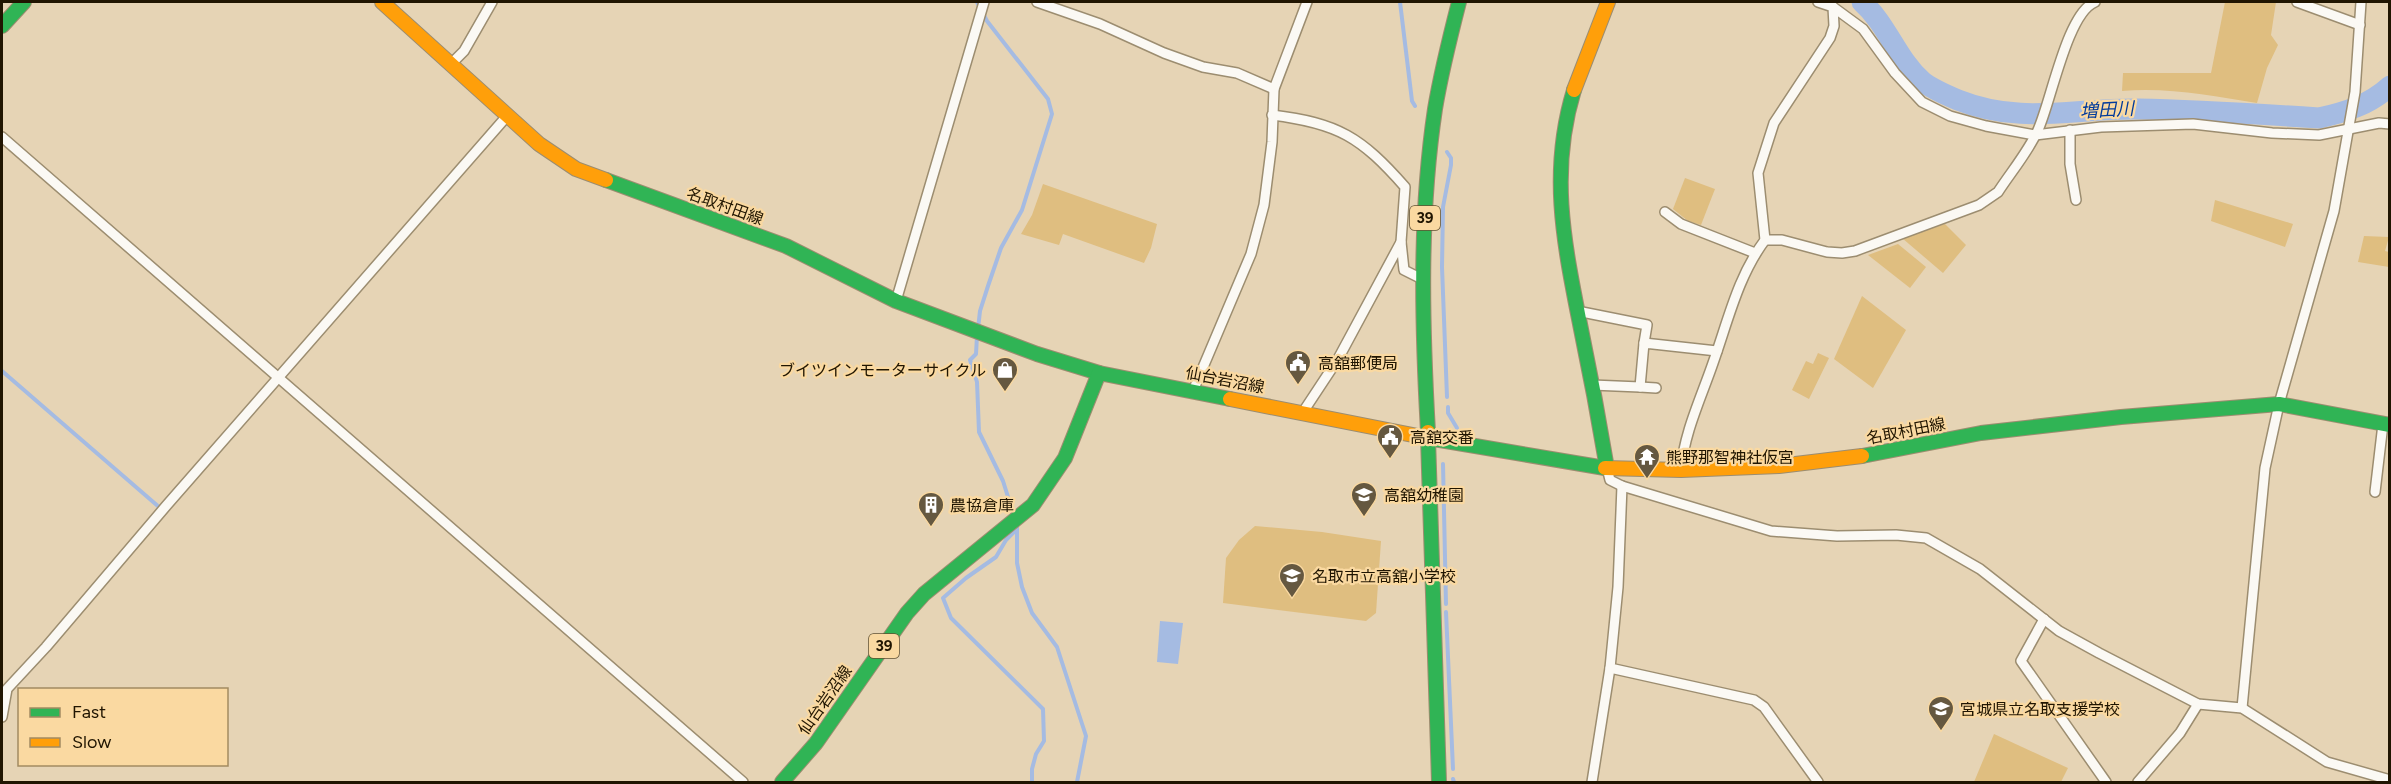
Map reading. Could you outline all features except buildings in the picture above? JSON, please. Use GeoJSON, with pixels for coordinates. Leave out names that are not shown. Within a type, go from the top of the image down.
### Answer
{"type":"FeatureCollection","features":[{"type":"Feature","properties":{"kind":"main road"},"geometry":{"type":"LineString","coordinates":[[2,26],[24,2]]}},
{"type":"Feature","properties":{"kind":"main road","name":"名取村田線"},"geometry":{"type":"LineString","coordinates":[[382,2],[454,61],[507,116],[548,151],[576,169],[786,246],[896,301],[1037,354],[1099,373]]}},
{"type":"Feature","properties":{"kind":"main road","name":"39"},"geometry":{"type":"LineString","coordinates":[[1428,438],[1424,227],[1433,117],[1445,48],[1459,2]]}},
{"type":"Feature","properties":{"kind":"main road"},"geometry":{"type":"LineString","coordinates":[[1607,468],[1563,233],[1559,186],[1563,129],[1580,68],[1608,2]]}},
{"type":"Feature","properties":{"kind":"main road","name":"仙台岩沼線"},"geometry":{"type":"LineString","coordinates":[[782,783],[816,743],[918,600],[947,574],[1022,516],[1052,480],[1065,458],[1099,373],[1428,438]]}},
{"type":"Feature","properties":{"kind":"main road","name":"名取村田線"},"geometry":{"type":"LineString","coordinates":[[1428,438],[1607,468],[1682,470],[1779,466],[1840,460],[1981,433],[2121,417],[2279,404],[2386,425]]}},
{"type":"Feature","properties":{"kind":"main road"},"geometry":{"type":"LineString","coordinates":[[1428,438],[1439,783]]}},
{"type":"Feature","properties":{"kind":"street"},"geometry":{"type":"LineString","coordinates":[[454,61],[464,51],[492,2]]}},
{"type":"Feature","properties":{"kind":"street"},"geometry":{"type":"LineString","coordinates":[[1037,2],[1100,24],[1164,53],[1203,67],[1238,73],[1274,89]]}},
{"type":"Feature","properties":{"kind":"street"},"geometry":{"type":"LineString","coordinates":[[1192,391],[1251,254],[1267,184],[1272,142],[1274,89],[1307,2]]}},
{"type":"Feature","properties":{"kind":"street"},"geometry":{"type":"LineString","coordinates":[[1818,2],[1833,7],[1863,28],[1909,90],[1930,107],[1964,121],[2036,132],[2193,124],[2319,135],[2350,127],[2379,123],[2390,124]]}},
{"type":"Feature","properties":{"kind":"street"},"geometry":{"type":"LineString","coordinates":[[2296,2],[2360,25]]}},
{"type":"Feature","properties":{"kind":"street"},"geometry":{"type":"LineString","coordinates":[[1765,240],[1782,240],[1827,252],[1855,251],[1979,205],[1998,192],[2036,132],[2073,30],[2090,3]]}},
{"type":"Feature","properties":{"kind":"street"},"geometry":{"type":"LineString","coordinates":[[2242,708],[2265,468],[2279,404],[2334,211],[2355,92],[2362,4]]}},
{"type":"Feature","properties":{"kind":"street"},"geometry":{"type":"LineString","coordinates":[[896,301],[984,5]]}},
{"type":"Feature","properties":{"kind":"street"},"geometry":{"type":"LineString","coordinates":[[1682,470],[1686,440],[1733,303],[1755,254],[1765,240],[1758,173],[1774,123],[1830,38],[1834,26],[1833,7]]}},
{"type":"Feature","properties":{"kind":"street"},"geometry":{"type":"LineString","coordinates":[[1272,115],[1309,119],[1350,135],[1382,160],[1406,187],[1401,242],[1404,270],[1424,280]]}},
{"type":"Feature","properties":{"kind":"street"},"geometry":{"type":"LineString","coordinates":[[2,717],[7,688],[46,647],[166,506],[507,116]]}},
{"type":"Feature","properties":{"kind":"street"},"geometry":{"type":"LineString","coordinates":[[2070,130],[2070,164],[2076,200]]}},
{"type":"Feature","properties":{"kind":"street"},"geometry":{"type":"LineString","coordinates":[[2,137],[743,783]]}},
{"type":"Feature","properties":{"kind":"street"},"geometry":{"type":"LineString","coordinates":[[1665,212],[1682,224],[1755,254]]}},
{"type":"Feature","properties":{"kind":"street"},"geometry":{"type":"LineString","coordinates":[[1303,412],[1338,359],[1401,242]]}},
{"type":"Feature","properties":{"kind":"street"},"geometry":{"type":"LineString","coordinates":[[1577,310],[1647,325],[1640,387]]}},
{"type":"Feature","properties":{"kind":"street"},"geometry":{"type":"LineString","coordinates":[[1644,343],[1717,351]]}},
{"type":"Feature","properties":{"kind":"street"},"geometry":{"type":"LineString","coordinates":[[1592,386],[1656,388]]}},
{"type":"Feature","properties":{"kind":"street"},"geometry":{"type":"LineString","coordinates":[[2375,492],[2386,425]]}},
{"type":"Feature","properties":{"kind":"street"},"geometry":{"type":"LineString","coordinates":[[1607,468],[1610,480],[1622,486],[1771,531],[1826,536],[1896,535],[1926,538],[1980,568],[2044,619],[2099,653],[2198,704],[2242,708],[2327,762],[2390,780]]}},
{"type":"Feature","properties":{"kind":"street"},"geometry":{"type":"LineString","coordinates":[[1592,783],[1610,668],[1618,587],[1622,486]]}},
{"type":"Feature","properties":{"kind":"street"},"geometry":{"type":"LineString","coordinates":[[2044,619],[2021,661],[2106,783]]}},
{"type":"Feature","properties":{"kind":"street"},"geometry":{"type":"LineString","coordinates":[[1610,668],[1754,700],[1764,707],[1818,783]]}},
{"type":"Feature","properties":{"kind":"street"},"geometry":{"type":"LineString","coordinates":[[2138,783],[2180,733],[2198,704]]}},
{"type":"Feature","properties":{"kind":"shaded area"},"geometry":{"type":"Polygon","coordinates":[[[2225,2],[2276,2],[2271,35],[2278,45],[2267,68],[2257,103],[2173,91],[2122,91],[2123,73],[2211,73],[2225,2]]]}},
{"type":"Feature","properties":{"kind":"shaded area"},"geometry":{"type":"Polygon","coordinates":[[[1685,178],[1715,189],[1701,225],[1688,221],[1673,209],[1685,178]]]}},
{"type":"Feature","properties":{"kind":"shaded area"},"geometry":{"type":"Polygon","coordinates":[[[1043,184],[1157,224],[1151,248],[1144,263],[1063,234],[1059,245],[1021,234],[1032,215],[1043,184]]]}},
{"type":"Feature","properties":{"kind":"shaded area"},"geometry":{"type":"Polygon","coordinates":[[[2215,200],[2293,224],[2285,247],[2211,221],[2215,200]]]}},
{"type":"Feature","properties":{"kind":"shaded area"},"geometry":{"type":"Polygon","coordinates":[[[1945,224],[1966,245],[1943,273],[1902,238],[1945,224]]]}},
{"type":"Feature","properties":{"kind":"shaded area"},"geometry":{"type":"Polygon","coordinates":[[[2364,236],[2389,237],[2385,251],[2389,252],[2389,267],[2358,262],[2364,236]]]}},
{"type":"Feature","properties":{"kind":"shaded area"},"geometry":{"type":"Polygon","coordinates":[[[1898,244],[1926,267],[1910,288],[1868,255],[1898,244]]]}},
{"type":"Feature","properties":{"kind":"shaded area"},"geometry":{"type":"Polygon","coordinates":[[[1862,296],[1906,330],[1873,388],[1834,359],[1862,296]]]}},
{"type":"Feature","properties":{"kind":"shaded area"},"geometry":{"type":"Polygon","coordinates":[[[1818,353],[1829,358],[1809,399],[1792,390],[1806,361],[1813,364],[1818,353]]]}},
{"type":"Feature","properties":{"kind":"shaded area"},"geometry":{"type":"Polygon","coordinates":[[[1255,526],[1322,532],[1381,541],[1376,613],[1366,621],[1223,603],[1226,558],[1239,540],[1255,526]]]}},
{"type":"Feature","properties":{"kind":"shaded area"},"geometry":{"type":"Polygon","coordinates":[[[1994,734],[2068,768],[2061,782],[1974,782],[1994,734]]]}},
{"type":"Feature","properties":{"kind":"water"},"geometry":{"type":"Polygon","coordinates":[[[1160,621],[1183,623],[1178,664],[1157,662],[1160,621]]]}},
{"type":"Feature","properties":{"kind":"waterway"},"geometry":{"type":"LineString","coordinates":[[977,2],[987,21],[1048,99],[1052,114],[1022,210],[1001,248],[980,311],[978,329]]}},
{"type":"Feature","properties":{"kind":"waterway"},"geometry":{"type":"LineString","coordinates":[[1400,2],[1412,101],[1415,106]]}},
{"type":"Feature","properties":{"kind":"waterway","name":"増田川"},"geometry":{"type":"LineString","coordinates":[[1862,2],[1922,81],[1958,100],[1981,108],[2004,112],[2047,114],[2138,109],[2319,118],[2357,107],[2390,86]]}},
{"type":"Feature","properties":{"kind":"waterway"},"geometry":{"type":"LineString","coordinates":[[1447,152],[1451,158],[1451,165],[1443,207],[1442,267],[1447,397]]}},
{"type":"Feature","properties":{"kind":"waterway"},"geometry":{"type":"LineString","coordinates":[[977,336],[976,354],[970,360],[977,382],[979,432],[1003,481],[1014,516]]}},
{"type":"Feature","properties":{"kind":"waterway"},"geometry":{"type":"LineString","coordinates":[[2,371],[159,507]]}},
{"type":"Feature","properties":{"kind":"waterway"},"geometry":{"type":"LineString","coordinates":[[1448,407],[1448,413],[1457,428]]}},
{"type":"Feature","properties":{"kind":"waterway"},"geometry":{"type":"LineString","coordinates":[[1443,464],[1446,604]]}},
{"type":"Feature","properties":{"kind":"waterway"},"geometry":{"type":"LineString","coordinates":[[1017,526],[1017,563],[1022,587],[1032,613],[1057,647],[1086,736],[1077,782]]}},
{"type":"Feature","properties":{"kind":"waterway"},"geometry":{"type":"LineString","coordinates":[[1017,529],[1006,540],[996,557],[943,598],[951,618],[1043,709],[1044,741],[1036,754],[1032,769],[1032,782]]}},
{"type":"Feature","properties":{"kind":"waterway"},"geometry":{"type":"LineString","coordinates":[[1446,612],[1453,769]]}},
{"type":"Feature","properties":{"kind":"traffic: fast"},"geometry":{"type":"LineString","coordinates":[[2,26],[24,2]]}},
{"type":"Feature","properties":{"kind":"traffic: fast"},"geometry":{"type":"LineString","coordinates":[[1428,432],[1423,311],[1426,189],[1435,109],[1459,2]]}},
{"type":"Feature","properties":{"kind":"traffic: fast"},"geometry":{"type":"LineString","coordinates":[[1574,90],[1566,120],[1562,150],[1564,236],[1607,468]]}},
{"type":"Feature","properties":{"kind":"traffic: fast"},"geometry":{"type":"LineString","coordinates":[[606,180],[786,246],[896,301],[1037,354],[1099,373]]}},
{"type":"Feature","properties":{"kind":"traffic: fast"},"geometry":{"type":"LineString","coordinates":[[782,782],[816,743],[907,613],[924,594],[1033,505],[1065,458],[1099,373],[1230,399]]}},
{"type":"Feature","properties":{"kind":"traffic: fast"},"geometry":{"type":"LineString","coordinates":[[1862,456],[1981,433],[2121,417],[2279,404],[2390,425]]}},
{"type":"Feature","properties":{"kind":"traffic: fast"},"geometry":{"type":"LineString","coordinates":[[1439,782],[1428,438],[1605,468]]}},
{"type":"Feature","properties":{"kind":"traffic: slow"},"geometry":{"type":"LineString","coordinates":[[382,2],[539,144],[576,169],[606,180]]}},
{"type":"Feature","properties":{"kind":"traffic: slow"},"geometry":{"type":"LineString","coordinates":[[1574,90],[1608,2]]}},
{"type":"Feature","properties":{"kind":"traffic: slow"},"geometry":{"type":"LineString","coordinates":[[1230,399],[1428,438],[1428,432]]}},
{"type":"Feature","properties":{"kind":"traffic: slow"},"geometry":{"type":"LineString","coordinates":[[1605,468],[1681,470],[1779,466],[1862,456]]}},
{"type":"Feature","properties":{"kind":"place","name":"高舘郵便局"},"geometry":{"type":"Point","coordinates":[1298,386]}},
{"type":"Feature","properties":{"kind":"place","name":"ブイツインモーターサイクル"},"geometry":{"type":"Point","coordinates":[1005,393]}},
{"type":"Feature","properties":{"kind":"place","name":"高舘交番"},"geometry":{"type":"Point","coordinates":[1390,460]}},
{"type":"Feature","properties":{"kind":"place","name":"熊野那智神社仮宮"},"geometry":{"type":"Point","coordinates":[1647,480]}},
{"type":"Feature","properties":{"kind":"place","name":"高舘幼稚園"},"geometry":{"type":"Point","coordinates":[1364,518]}},
{"type":"Feature","properties":{"kind":"place","name":"農協倉庫"},"geometry":{"type":"Point","coordinates":[931,528]}},
{"type":"Feature","properties":{"kind":"place","name":"名取市立高舘小学校"},"geometry":{"type":"Point","coordinates":[1292,599]}},
{"type":"Feature","properties":{"kind":"place","name":"宮城県立名取支援学校"},"geometry":{"type":"Point","coordinates":[1941,732]}}]}
